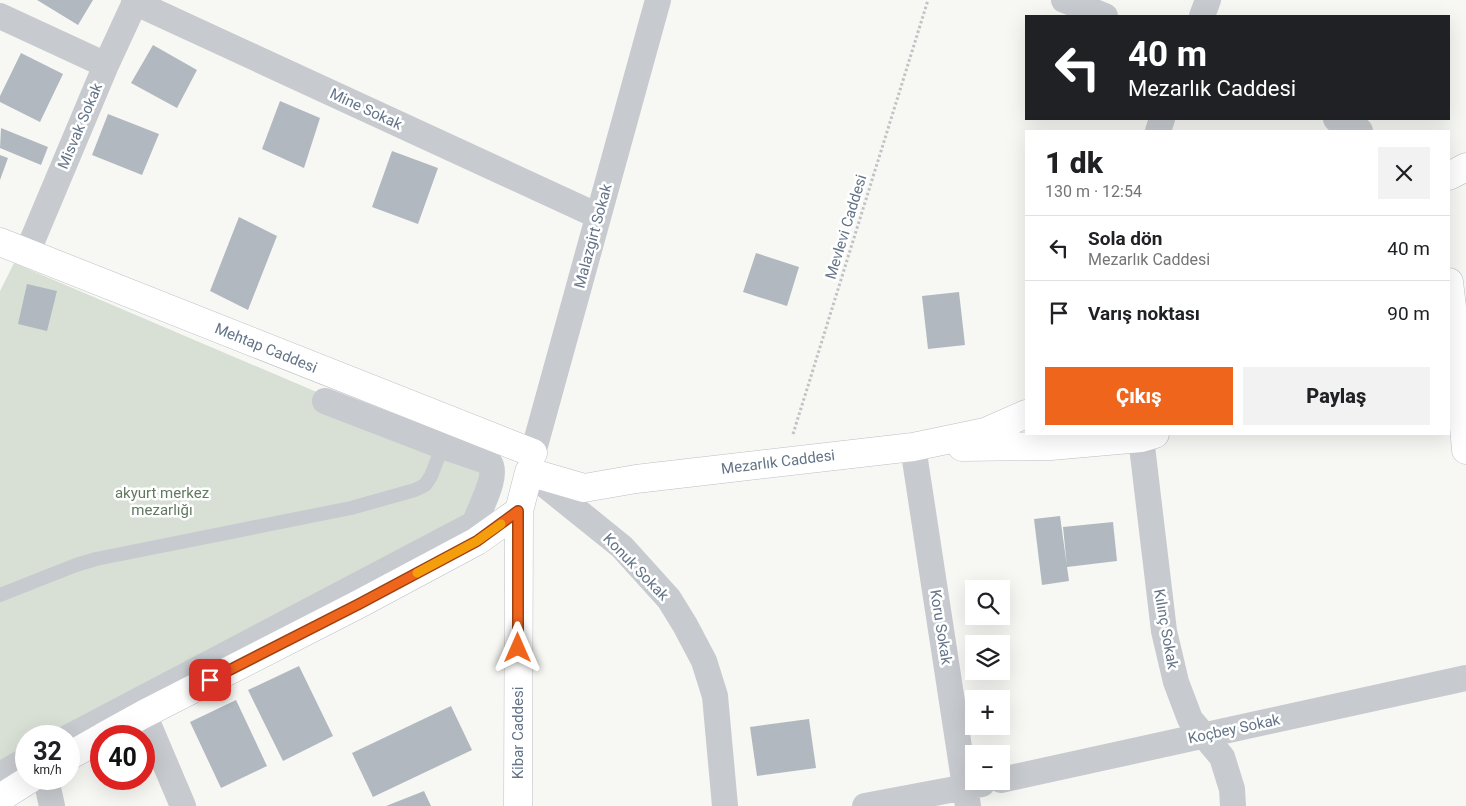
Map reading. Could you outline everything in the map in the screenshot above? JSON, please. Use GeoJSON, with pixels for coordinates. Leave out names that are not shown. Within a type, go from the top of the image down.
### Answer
{"type":"FeatureCollection","features":[{"type":"Feature","properties":{"kind":"street","name":"Malazgirt Sokak"},"geometry":{"type":"LineString","coordinates":[[531,462],[658,0]]}},
{"type":"Feature","properties":{"kind":"street"},"geometry":{"type":"LineString","coordinates":[[1064,0],[1102,15]]}},
{"type":"Feature","properties":{"kind":"street"},"geometry":{"type":"LineString","coordinates":[[1202,15],[1208,0]]}},
{"type":"Feature","properties":{"kind":"street","name":"Mine Sokak"},"geometry":{"type":"LineString","coordinates":[[135,1],[598,216]]}},
{"type":"Feature","properties":{"kind":"street","name":"Misvak Sokak"},"geometry":{"type":"LineString","coordinates":[[27,253],[135,1]]}},
{"type":"Feature","properties":{"kind":"street"},"geometry":{"type":"LineString","coordinates":[[0,16],[106,65]]}},
{"type":"Feature","properties":{"kind":"street"},"geometry":{"type":"LineString","coordinates":[[1338,120],[1358,130]]}},
{"type":"Feature","properties":{"kind":"street"},"geometry":{"type":"LineString","coordinates":[[1450,176],[1466,168]]}},
{"type":"Feature","properties":{"kind":"street","name":"Mehtap Caddesi"},"geometry":{"type":"LineString","coordinates":[[0,242],[454,422],[531,462]]}},
{"type":"Feature","properties":{"kind":"street"},"geometry":{"type":"LineString","coordinates":[[1450,290],[1466,450]]}},
{"type":"Feature","properties":{"kind":"street"},"geometry":{"type":"LineString","coordinates":[[80,731],[472,525],[476,520],[492,478],[492,465],[489,462],[325,401]]}},
{"type":"Feature","properties":{"kind":"street","name":"Mezarlık Caddesi"},"geometry":{"type":"LineString","coordinates":[[531,462],[584,488],[636,479],[913,447],[985,432],[1025,414]]}},
{"type":"Feature","properties":{"kind":"street"},"geometry":{"type":"LineString","coordinates":[[913,447],[1051,446],[1148,436]]}},
{"type":"Feature","properties":{"kind":"street","name":"Kılınç Sokak"},"geometry":{"type":"LineString","coordinates":[[1148,436],[1164,631],[1176,682],[1190,719],[1222,757],[1232,789],[1233,806]]}},
{"type":"Feature","properties":{"kind":"street","name":"Koru Sokak"},"geometry":{"type":"LineString","coordinates":[[913,447],[967,797]]}},
{"type":"Feature","properties":{"kind":"street","name":"Kibar Caddesi"},"geometry":{"type":"LineString","coordinates":[[518,806],[518,511],[531,462]]}},
{"type":"Feature","properties":{"kind":"street","name":"Konuk Sokak"},"geometry":{"type":"LineString","coordinates":[[531,462],[622,547],[669,599],[685,625],[704,661],[716,696],[725,806]]}},
{"type":"Feature","properties":{"kind":"street"},"geometry":{"type":"LineString","coordinates":[[124,725],[477,541],[518,511]]}},
{"type":"Feature","properties":{"kind":"street","name":"Koçbey Sokak"},"geometry":{"type":"LineString","coordinates":[[1010,778],[1466,678]]}},
{"type":"Feature","properties":{"kind":"street"},"geometry":{"type":"LineString","coordinates":[[144,714],[183,806]]}},
{"type":"Feature","properties":{"kind":"street"},"geometry":{"type":"LineString","coordinates":[[0,775],[15,766]]}},
{"type":"Feature","properties":{"kind":"street"},"geometry":{"type":"LineString","coordinates":[[0,798],[15,788]]}},
{"type":"Feature","properties":{"kind":"street"},"geometry":{"type":"LineString","coordinates":[[48,790],[52,806]]}},
{"type":"Feature","properties":{"kind":"street"},"geometry":{"type":"LineString","coordinates":[[865,806],[967,797],[979,790]]}},
{"type":"Feature","properties":{"kind":"lane"},"geometry":{"type":"LineString","coordinates":[[0,595],[96,559],[351,508],[415,490],[425,485],[431,476],[442,446],[454,422]]}},
{"type":"Feature","properties":{"kind":"path","name":"Mevlevi Caddesi"},"geometry":{"type":"LineString","coordinates":[[785,461],[928,0]]}},
{"type":"Feature","properties":{"kind":"green space","name":"akyurt merkez mezarlığı"},"geometry":{"type":"Polygon","coordinates":[[[14,263],[488,465],[469,522],[80,727],[80,725],[15,725],[15,762],[0,771],[0,291],[14,263]]]}},
{"type":"Feature","properties":{"kind":"building"},"geometry":{"type":"Polygon","coordinates":[[[37,0],[93,0],[78,25],[37,0]]]}},
{"type":"Feature","properties":{"kind":"building"},"geometry":{"type":"Polygon","coordinates":[[[153,45],[197,70],[177,108],[131,83],[153,45]]]}},
{"type":"Feature","properties":{"kind":"building"},"geometry":{"type":"Polygon","coordinates":[[[21,53],[63,74],[40,122],[0,102],[0,96],[21,53]]]}},
{"type":"Feature","properties":{"kind":"building"},"geometry":{"type":"Polygon","coordinates":[[[280,101],[320,118],[304,168],[262,149],[280,101]]]}},
{"type":"Feature","properties":{"kind":"building"},"geometry":{"type":"Polygon","coordinates":[[[108,114],[159,134],[142,175],[92,155],[108,114]]]}},
{"type":"Feature","properties":{"kind":"building"},"geometry":{"type":"Polygon","coordinates":[[[1,128],[48,147],[41,165],[0,148],[1,128]]]}},
{"type":"Feature","properties":{"kind":"building"},"geometry":{"type":"Polygon","coordinates":[[[392,151],[438,168],[418,224],[372,207],[392,151]]]}},
{"type":"Feature","properties":{"kind":"building"},"geometry":{"type":"Polygon","coordinates":[[[0,155],[8,158],[0,180],[0,155]]]}},
{"type":"Feature","properties":{"kind":"building"},"geometry":{"type":"Polygon","coordinates":[[[239,217],[277,236],[248,310],[210,291],[239,217]]]}},
{"type":"Feature","properties":{"kind":"building"},"geometry":{"type":"Polygon","coordinates":[[[756,253],[799,267],[787,306],[743,292],[756,253]]]}},
{"type":"Feature","properties":{"kind":"building"},"geometry":{"type":"Polygon","coordinates":[[[27,284],[57,291],[47,331],[18,324],[27,284]]]}},
{"type":"Feature","properties":{"kind":"building"},"geometry":{"type":"Polygon","coordinates":[[[959,292],[965,345],[928,349],[922,296],[959,292]]]}},
{"type":"Feature","properties":{"kind":"building"},"geometry":{"type":"Polygon","coordinates":[[[1060,516],[1069,581],[1042,585],[1034,519],[1060,516]]]}},
{"type":"Feature","properties":{"kind":"building"},"geometry":{"type":"Polygon","coordinates":[[[1113,522],[1117,561],[1067,567],[1063,527],[1113,522]]]}},
{"type":"Feature","properties":{"kind":"building"},"geometry":{"type":"Polygon","coordinates":[[[299,666],[333,736],[283,761],[248,690],[299,666]]]}},
{"type":"Feature","properties":{"kind":"building"},"geometry":{"type":"Polygon","coordinates":[[[236,700],[267,766],[221,788],[190,722],[236,700]]]}},
{"type":"Feature","properties":{"kind":"building"},"geometry":{"type":"Polygon","coordinates":[[[451,706],[472,750],[373,797],[352,753],[451,706]]]}},
{"type":"Feature","properties":{"kind":"building"},"geometry":{"type":"Polygon","coordinates":[[[809,719],[816,768],[757,776],[750,727],[809,719]]]}},
{"type":"Feature","properties":{"kind":"building"},"geometry":{"type":"Polygon","coordinates":[[[424,791],[431,806],[386,806],[424,791]]]}},
{"type":"Feature","properties":{"kind":"slow traffic"},"geometry":{"type":"LineString","coordinates":[[417,573],[477,541],[501,524]]}},
{"type":"Feature","properties":{"kind":"route"},"geometry":{"type":"LineString","coordinates":[[210,680],[477,541],[518,511],[518,648]]}}]}
